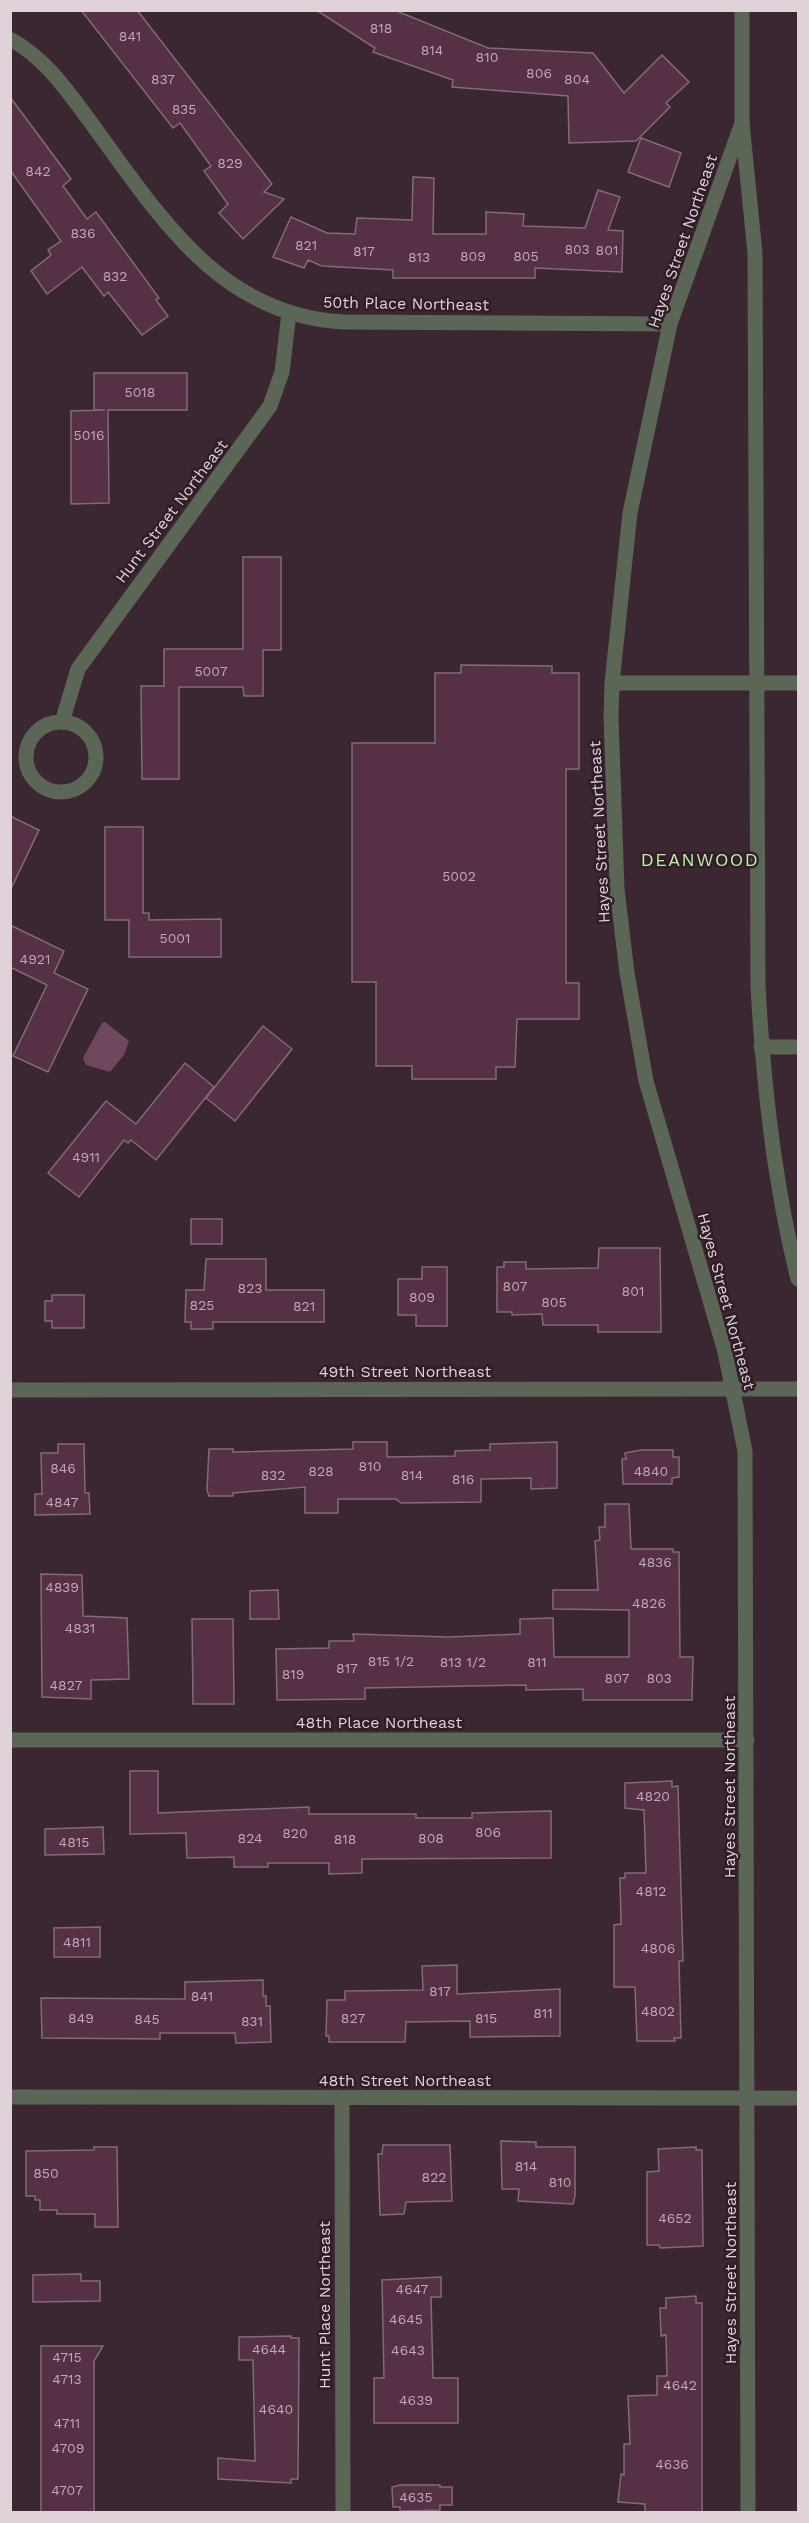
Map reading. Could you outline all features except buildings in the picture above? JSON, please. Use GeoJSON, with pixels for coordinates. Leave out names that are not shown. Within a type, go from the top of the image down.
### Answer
{"type":"FeatureCollection","features":[{"type":"Feature","properties":{"kind":"street","name":"Hayes Street Northeast"},"geometry":{"type":"LineString","coordinates":[[742,10],[742,123],[755,253],[757,904],[761,1047],[774,1155],[798,1279]]}},
{"type":"Feature","properties":{"kind":"street","name":"50th Place Northeast"},"geometry":{"type":"LineString","coordinates":[[10,39],[51,71],[192,252],[231,285],[260,302],[289,313],[343,322],[670,324]]}},
{"type":"Feature","properties":{"kind":"street","name":"Hayes Street Northeast"},"geometry":{"type":"LineString","coordinates":[[742,123],[670,324],[630,513],[612,683],[617,889],[627,973],[646,1081],[734,1390],[746,1472],[748,2512]]}},
{"type":"Feature","properties":{"kind":"street","name":"Hunt Street Northeast"},"geometry":{"type":"LineString","coordinates":[[62,722],[78,669],[270,406],[282,372],[289,313]]}},
{"type":"Feature","properties":{"kind":"street"},"geometry":{"type":"LineString","coordinates":[[612,683],[798,683]]}},
{"type":"Feature","properties":{"kind":"street"},"geometry":{"type":"LineString","coordinates":[[62,722],[83,729],[95,748],[96,760],[87,780],[78,787],[56,792],[36,782],[26,762],[26,750],[37,730],[47,724],[62,722]]}},
{"type":"Feature","properties":{"kind":"street"},"geometry":{"type":"LineString","coordinates":[[761,1047],[798,1047]]}},
{"type":"Feature","properties":{"kind":"street","name":"49th Street Northeast"},"geometry":{"type":"LineString","coordinates":[[10,1390],[798,1389]]}},
{"type":"Feature","properties":{"kind":"street","name":"48th Place Northeast"},"geometry":{"type":"LineString","coordinates":[[10,1740],[747,1740]]}},
{"type":"Feature","properties":{"kind":"street","name":"48th Street Northeast"},"geometry":{"type":"LineString","coordinates":[[10,2097],[798,2098]]}},
{"type":"Feature","properties":{"kind":"street","name":"Hunt Place Northeast"},"geometry":{"type":"LineString","coordinates":[[342,2098],[343,2512]]}},
{"type":"Feature","properties":{"kind":"shaded area"},"geometry":{"type":"Polygon","coordinates":[[[105,1022],[129,1041],[124,1055],[110,1072],[86,1065],[83,1058],[102,1023],[105,1022]]]}},
{"type":"Feature","properties":{"kind":"district","name":"DEANWOOD"},"geometry":{"type":"Point","coordinates":[700,860]}}]}
